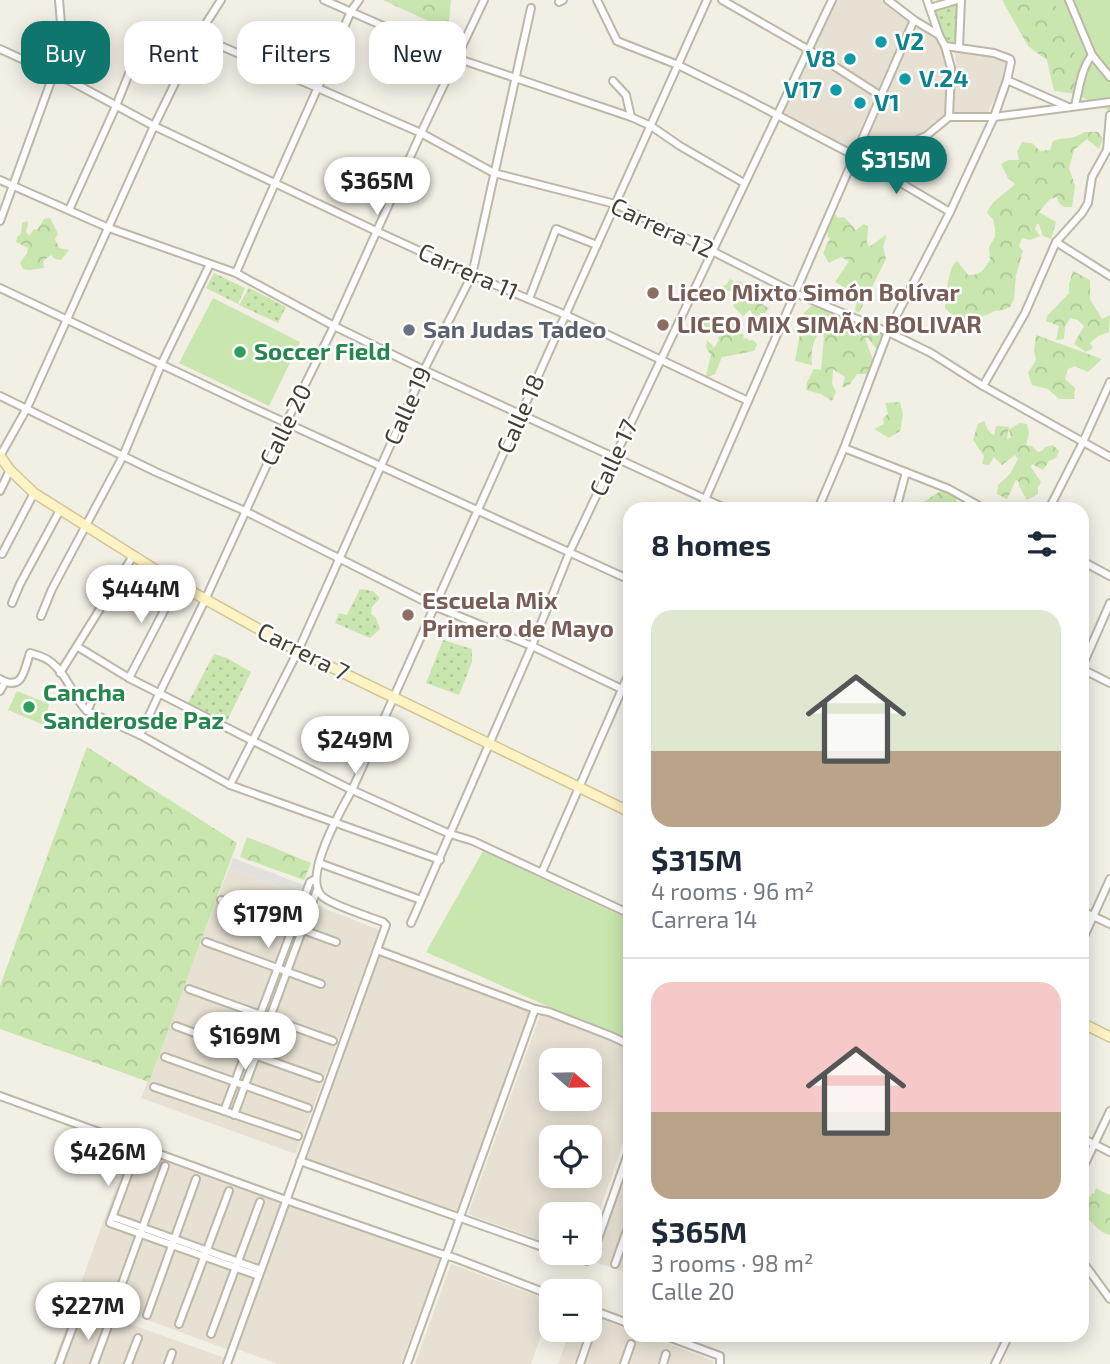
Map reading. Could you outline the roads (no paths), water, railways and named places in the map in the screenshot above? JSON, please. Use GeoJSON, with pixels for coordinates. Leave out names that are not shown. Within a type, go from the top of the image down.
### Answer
{"type":"FeatureCollection","features":[{"type":"Feature","properties":{"kind":"street"},"geometry":{"type":"LineString","coordinates":[[59,0],[61,21]]}},
{"type":"Feature","properties":{"kind":"street"},"geometry":{"type":"LineString","coordinates":[[208,21],[221,0]]}},
{"type":"Feature","properties":{"kind":"street"},"geometry":{"type":"LineString","coordinates":[[324,0],[373,21]]}},
{"type":"Feature","properties":{"kind":"street"},"geometry":{"type":"LineString","coordinates":[[236,274],[274,182],[351,11],[359,0]]}},
{"type":"Feature","properties":{"kind":"street","name":"Calle 20"},"geometry":{"type":"LineString","coordinates":[[466,37],[484,0]]}},
{"type":"Feature","properties":{"kind":"street"},"geometry":{"type":"LineString","coordinates":[[597,0],[617,41],[678,65],[776,115],[855,156],[950,212]]}},
{"type":"Feature","properties":{"kind":"street","name":"Calle 18"},"geometry":{"type":"LineString","coordinates":[[316,879],[334,822],[352,790],[708,0]]}},
{"type":"Feature","properties":{"kind":"street"},"geometry":{"type":"LineString","coordinates":[[722,0],[809,50],[881,96]]}},
{"type":"Feature","properties":{"kind":"street","name":"Calle 17"},"geometry":{"type":"LineString","coordinates":[[411,923],[532,646],[570,551],[832,0]]}},
{"type":"Feature","properties":{"kind":"street"},"geometry":{"type":"LineString","coordinates":[[888,0],[939,35]]}},
{"type":"Feature","properties":{"kind":"street"},"geometry":{"type":"LineString","coordinates":[[928,0],[939,35],[946,46],[951,68],[949,117]]}},
{"type":"Feature","properties":{"kind":"street"},"geometry":{"type":"LineString","coordinates":[[930,8],[959,0],[959,47]]}},
{"type":"Feature","properties":{"kind":"street"},"geometry":{"type":"LineString","coordinates":[[1069,0],[1092,55],[1110,77]]}},
{"type":"Feature","properties":{"kind":"street","name":"Calle 19"},"geometry":{"type":"LineString","coordinates":[[230,785],[298,651],[424,370],[472,275],[531,8]]}},
{"type":"Feature","properties":{"kind":"street"},"geometry":{"type":"LineString","coordinates":[[704,502],[914,20]]}},
{"type":"Feature","properties":{"kind":"street"},"geometry":{"type":"LineString","coordinates":[[821,502],[888,332],[950,212],[1007,80],[1010,59],[994,53],[946,46]]}},
{"type":"Feature","properties":{"kind":"street","name":"Carrera 12"},"geometry":{"type":"LineString","coordinates":[[223,47],[421,133],[494,173],[615,204],[795,293],[931,353],[983,386],[1110,457]]}},
{"type":"Feature","properties":{"kind":"street","name":"Carrera 11"},"geometry":{"type":"LineString","coordinates":[[0,49],[21,58]]}},
{"type":"Feature","properties":{"kind":"street"},"geometry":{"type":"LineString","coordinates":[[1072,106],[1087,61],[1092,55]]}},
{"type":"Feature","properties":{"kind":"street"},"geometry":{"type":"LineString","coordinates":[[466,61],[631,117],[651,126],[744,183]]}},
{"type":"Feature","properties":{"kind":"street"},"geometry":{"type":"LineString","coordinates":[[1007,80],[1072,106]]}},
{"type":"Feature","properties":{"kind":"street"},"geometry":{"type":"LineString","coordinates":[[613,81],[625,95],[631,117]]}},
{"type":"Feature","properties":{"kind":"street"},"geometry":{"type":"LineString","coordinates":[[1,216],[50,84]]}},
{"type":"Feature","properties":{"kind":"street","name":"Carrera 11"},"geometry":{"type":"LineString","coordinates":[[76,84],[154,126],[376,231],[566,315],[748,401]]}},
{"type":"Feature","properties":{"kind":"street"},"geometry":{"type":"LineString","coordinates":[[69,210],[125,84]]}},
{"type":"Feature","properties":{"kind":"street"},"geometry":{"type":"LineString","coordinates":[[0,456],[27,408],[175,84]]}},
{"type":"Feature","properties":{"kind":"street","name":"Calle 20"},"geometry":{"type":"LineString","coordinates":[[141,735],[334,326],[444,84]]}},
{"type":"Feature","properties":{"kind":"street"},"geometry":{"type":"LineString","coordinates":[[866,163],[926,136],[949,117],[993,117],[1110,102]]}},
{"type":"Feature","properties":{"kind":"street"},"geometry":{"type":"LineString","coordinates":[[983,386],[1025,313],[1056,242],[1088,203],[1092,177],[1109,151],[1110,115]]}},
{"type":"Feature","properties":{"kind":"street"},"geometry":{"type":"LineString","coordinates":[[0,180],[109,228],[236,274],[424,370],[712,502]]}},
{"type":"Feature","properties":{"kind":"street"},"geometry":{"type":"LineString","coordinates":[[529,299],[556,229],[597,245]]}},
{"type":"Feature","properties":{"kind":"street"},"geometry":{"type":"LineString","coordinates":[[1056,242],[1110,276]]}},
{"type":"Feature","properties":{"kind":"street"},"geometry":{"type":"LineString","coordinates":[[41,617],[52,589],[123,456],[161,365],[210,264]]}},
{"type":"Feature","properties":{"kind":"street"},"geometry":{"type":"LineString","coordinates":[[0,288],[286,423],[623,577]]}},
{"type":"Feature","properties":{"kind":"street"},"geometry":{"type":"LineString","coordinates":[[1053,502],[1110,382]]}},
{"type":"Feature","properties":{"kind":"street"},"geometry":{"type":"LineString","coordinates":[[0,396],[245,511],[435,606],[532,646],[622,689],[542,872]]}},
{"type":"Feature","properties":{"kind":"street"},"geometry":{"type":"LineString","coordinates":[[844,448],[948,489],[972,502]]}},
{"type":"Feature","properties":{"kind":"street","name":"Carrera 7"},"geometry":{"type":"LineString","coordinates":[[0,456],[10,470],[34,492],[205,600],[298,651],[623,809]]}},
{"type":"Feature","properties":{"kind":"street"},"geometry":{"type":"LineString","coordinates":[[0,491],[10,470]]}},
{"type":"Feature","properties":{"kind":"street"},"geometry":{"type":"LineString","coordinates":[[899,502],[906,472]]}},
{"type":"Feature","properties":{"kind":"street"},"geometry":{"type":"LineString","coordinates":[[2,554],[34,492]]}},
{"type":"Feature","properties":{"kind":"street"},"geometry":{"type":"LineString","coordinates":[[12,603],[60,510]]}},
{"type":"Feature","properties":{"kind":"street"},"geometry":{"type":"LineString","coordinates":[[60,673],[133,556]]}},
{"type":"Feature","properties":{"kind":"street"},"geometry":{"type":"LineString","coordinates":[[1089,565],[1110,576]]}},
{"type":"Feature","properties":{"kind":"street"},"geometry":{"type":"LineString","coordinates":[[129,678],[178,584]]}},
{"type":"Feature","properties":{"kind":"street"},"geometry":{"type":"LineString","coordinates":[[1089,652],[1110,603]]}},
{"type":"Feature","properties":{"kind":"street"},"geometry":{"type":"LineString","coordinates":[[78,647],[159,694],[352,790],[450,834],[473,841],[623,911]]}},
{"type":"Feature","properties":{"kind":"street"},"geometry":{"type":"LineString","coordinates":[[0,691],[3,681],[16,684],[20,680],[30,653],[48,659],[87,711],[141,735],[230,785],[440,860]]}},
{"type":"Feature","properties":{"kind":"street"},"geometry":{"type":"LineString","coordinates":[[1089,672],[1110,683]]}},
{"type":"Feature","properties":{"kind":"street"},"geometry":{"type":"LineString","coordinates":[[87,711],[96,694]]}},
{"type":"Feature","properties":{"kind":"street"},"geometry":{"type":"LineString","coordinates":[[319,863],[422,901]]}},
{"type":"Feature","properties":{"kind":"street"},"geometry":{"type":"LineString","coordinates":[[224,1111],[310,882],[316,879],[314,899],[234,1115]]}},
{"type":"Feature","properties":{"kind":"street"},"geometry":{"type":"LineString","coordinates":[[1089,926],[1110,879]]}},
{"type":"Feature","properties":{"kind":"street"},"geometry":{"type":"LineString","coordinates":[[227,1364],[386,925],[327,900],[317,890]]}},
{"type":"Feature","properties":{"kind":"street"},"geometry":{"type":"LineString","coordinates":[[306,895],[314,899]]}},
{"type":"Feature","properties":{"kind":"street"},"geometry":{"type":"LineString","coordinates":[[221,900],[336,942]]}},
{"type":"Feature","properties":{"kind":"street"},"geometry":{"type":"LineString","coordinates":[[1089,915],[1110,925]]}},
{"type":"Feature","properties":{"kind":"street"},"geometry":{"type":"LineString","coordinates":[[206,942],[321,984]]}},
{"type":"Feature","properties":{"kind":"street"},"geometry":{"type":"LineString","coordinates":[[377,950],[623,1042]]}},
{"type":"Feature","properties":{"kind":"street"},"geometry":{"type":"LineString","coordinates":[[189,989],[332,1041]]}},
{"type":"Feature","properties":{"kind":"street"},"geometry":{"type":"LineString","coordinates":[[407,1364],[535,1009]]}},
{"type":"Feature","properties":{"kind":"street"},"geometry":{"type":"LineString","coordinates":[[176,1026],[246,1052]]}},
{"type":"Feature","properties":{"kind":"street"},"geometry":{"type":"LineString","coordinates":[[1089,1026],[1110,1037]]}},
{"type":"Feature","properties":{"kind":"street"},"geometry":{"type":"LineString","coordinates":[[246,1052],[253,1049],[257,1056],[319,1078]]}},
{"type":"Feature","properties":{"kind":"street"},"geometry":{"type":"LineString","coordinates":[[165,1057],[308,1108]]}},
{"type":"Feature","properties":{"kind":"street"},"geometry":{"type":"LineString","coordinates":[[154,1087],[298,1136]]}},
{"type":"Feature","properties":{"kind":"street"},"geometry":{"type":"LineString","coordinates":[[0,1096],[539,1290]]}},
{"type":"Feature","properties":{"kind":"street"},"geometry":{"type":"LineString","coordinates":[[1089,1155],[1110,1111]]}},
{"type":"Feature","properties":{"kind":"street"},"geometry":{"type":"LineString","coordinates":[[1089,1142],[1110,1152]]}},
{"type":"Feature","properties":{"kind":"street"},"geometry":{"type":"LineString","coordinates":[[300,1161],[539,1246]]}},
{"type":"Feature","properties":{"kind":"street"},"geometry":{"type":"LineString","coordinates":[[116,1300],[165,1166]]}},
{"type":"Feature","properties":{"kind":"street"},"geometry":{"type":"LineString","coordinates":[[130,1169],[113,1217],[141,1231],[260,1273]]}},
{"type":"Feature","properties":{"kind":"street"},"geometry":{"type":"LineString","coordinates":[[602,1230],[623,1175]]}},
{"type":"Feature","properties":{"kind":"street"},"geometry":{"type":"LineString","coordinates":[[147,1315],[196,1179]]}},
{"type":"Feature","properties":{"kind":"street"},"geometry":{"type":"LineString","coordinates":[[179,1324],[229,1191]]}},
{"type":"Feature","properties":{"kind":"street"},"geometry":{"type":"LineString","coordinates":[[211,1334],[260,1202]]}},
{"type":"Feature","properties":{"kind":"street"},"geometry":{"type":"LineString","coordinates":[[615,1264],[623,1242]]}},
{"type":"Feature","properties":{"kind":"street"},"geometry":{"type":"LineString","coordinates":[[1089,1271],[1110,1300]]}},
{"type":"Feature","properties":{"kind":"street"},"geometry":{"type":"LineString","coordinates":[[602,1314],[623,1321]]}},
{"type":"Feature","properties":{"kind":"street"},"geometry":{"type":"LineString","coordinates":[[59,1364],[77,1316]]}},
{"type":"Feature","properties":{"kind":"street"},"geometry":{"type":"LineString","coordinates":[[94,1364],[107,1329]]}},
{"type":"Feature","properties":{"kind":"street"},"geometry":{"type":"LineString","coordinates":[[128,1364],[138,1338]]}},
{"type":"Feature","properties":{"kind":"street"},"geometry":{"type":"LineString","coordinates":[[580,1364],[588,1342]]}},
{"type":"Feature","properties":{"kind":"street"},"geometry":{"type":"LineString","coordinates":[[682,1342],[720,1356],[720,1364]]}},
{"type":"Feature","properties":{"kind":"street"},"geometry":{"type":"LineString","coordinates":[[995,1364],[1006,1342]]}},
{"type":"Feature","properties":{"kind":"street"},"geometry":{"type":"LineString","coordinates":[[624,1364],[631,1343]]}},
{"type":"Feature","properties":{"kind":"street"},"geometry":{"type":"LineString","coordinates":[[168,1364],[172,1353]]}},
{"type":"Feature","properties":{"kind":"street"},"geometry":{"type":"LineString","coordinates":[[663,1364],[666,1354]]}},
{"type":"Feature","properties":{"kind":"place","name":"V2"},"geometry":{"type":"Point","coordinates":[881,42]}},
{"type":"Feature","properties":{"kind":"place","name":"V8"},"geometry":{"type":"Point","coordinates":[850,59]}},
{"type":"Feature","properties":{"kind":"place","name":"V.24"},"geometry":{"type":"Point","coordinates":[905,79]}},
{"type":"Feature","properties":{"kind":"place","name":"V17"},"geometry":{"type":"Point","coordinates":[836,90]}},
{"type":"Feature","properties":{"kind":"place","name":"V1"},"geometry":{"type":"Point","coordinates":[860,103]}},
{"type":"Feature","properties":{"kind":"place","name":"Liceo Mixto Simón Bolívar"},"geometry":{"type":"Point","coordinates":[653,293]}},
{"type":"Feature","properties":{"kind":"place","name":"LICEO MIX SIMÃ‹N BOLIVAR"},"geometry":{"type":"Point","coordinates":[663,325]}},
{"type":"Feature","properties":{"kind":"place","name":"San Judas Tadeo"},"geometry":{"type":"Point","coordinates":[409,330]}},
{"type":"Feature","properties":{"kind":"place","name":"Soccer Field"},"geometry":{"type":"Point","coordinates":[240,352]}},
{"type":"Feature","properties":{"kind":"place","name":"Escuela Mix Primero de Mayo"},"geometry":{"type":"Point","coordinates":[408,615]}},
{"type":"Feature","properties":{"kind":"place","name":"Cancha Sanderosde Paz"},"geometry":{"type":"Point","coordinates":[29,707]}}]}
